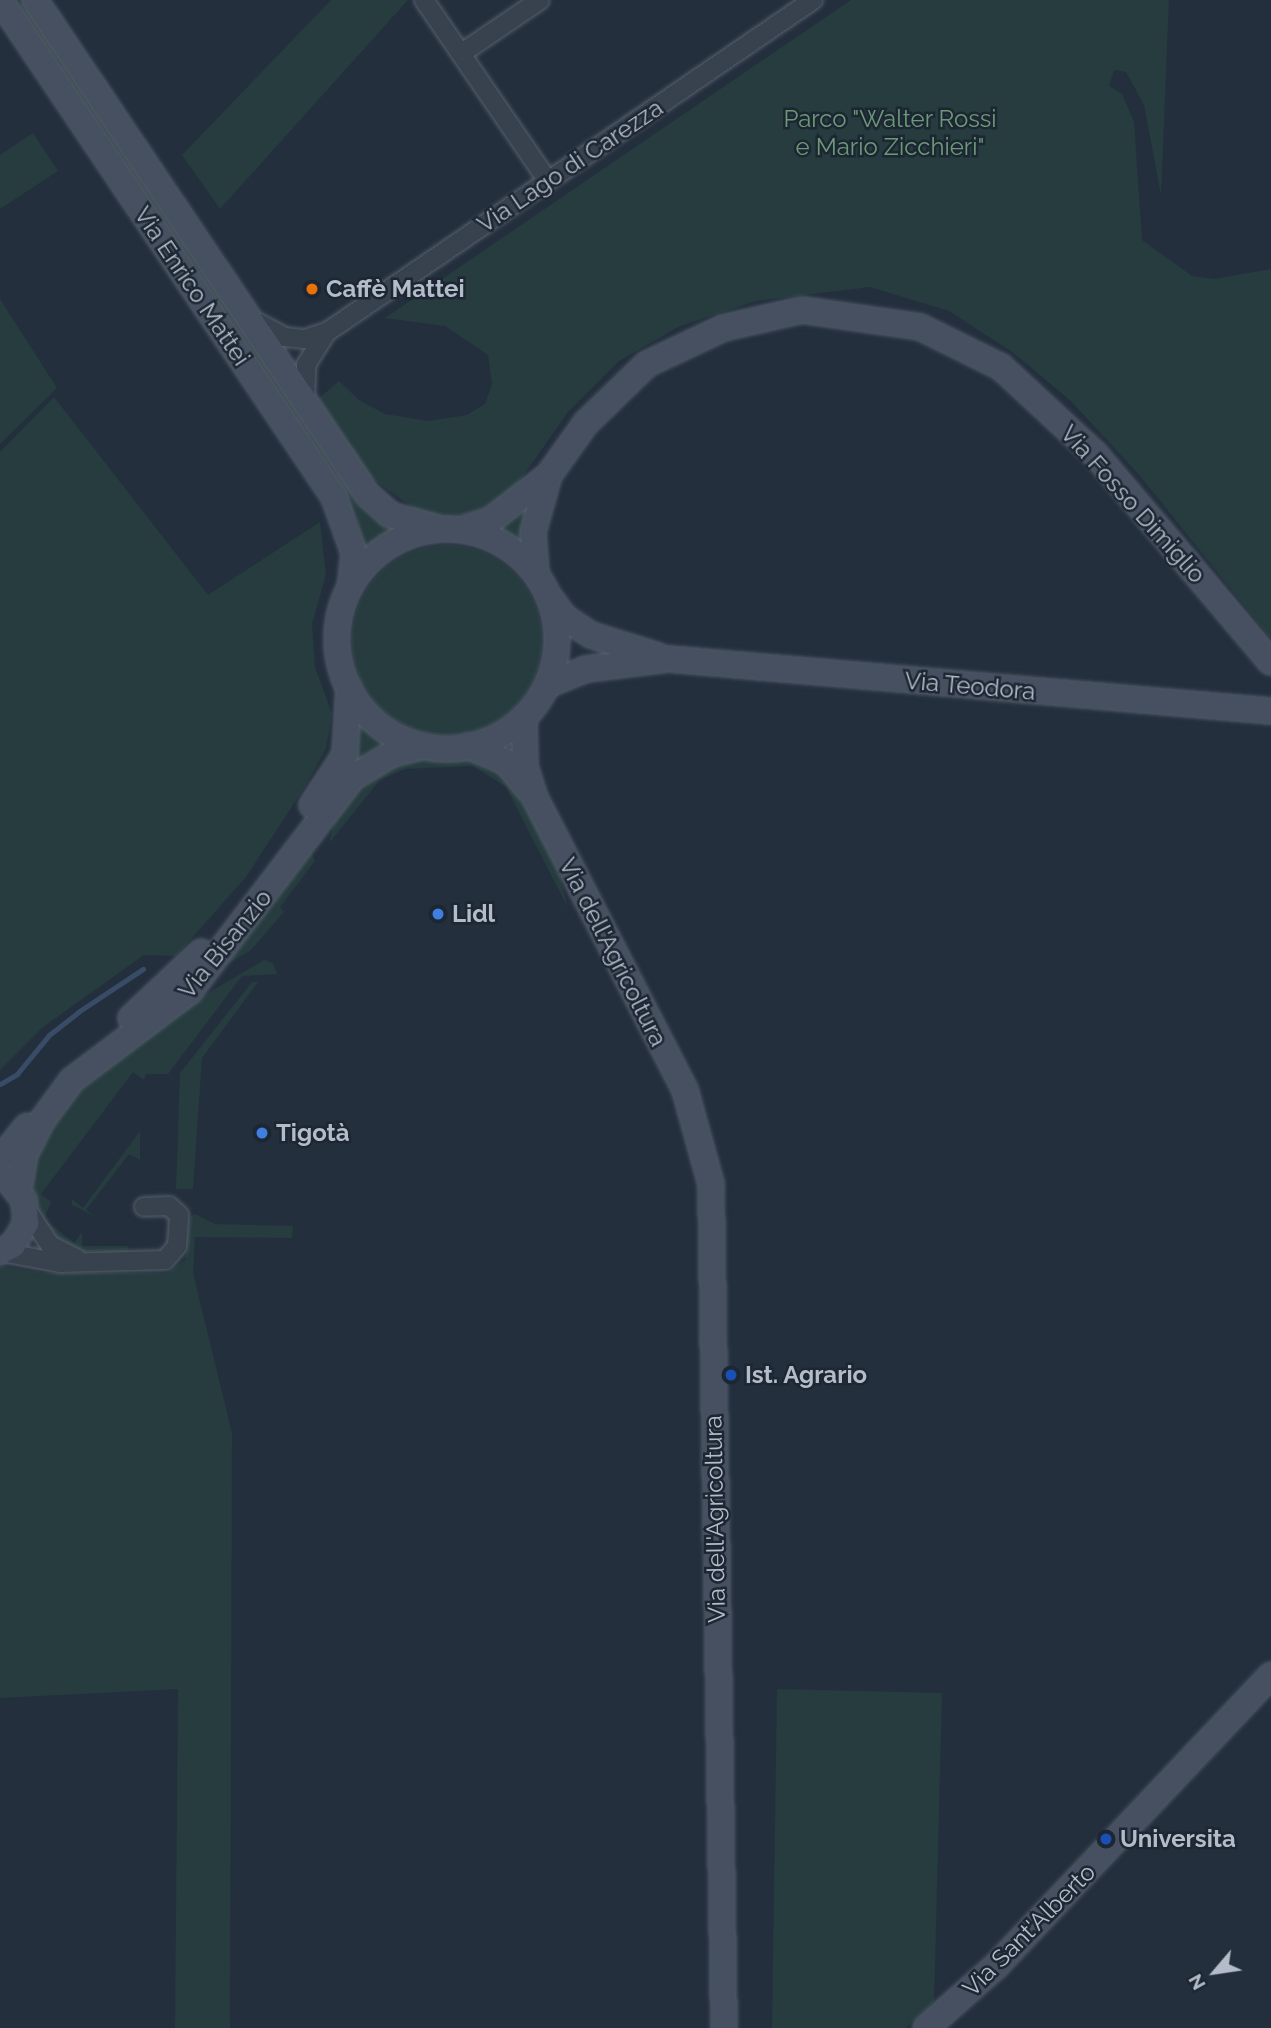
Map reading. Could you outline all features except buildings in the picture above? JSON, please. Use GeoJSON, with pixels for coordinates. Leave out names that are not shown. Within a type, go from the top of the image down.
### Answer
{"type":"FeatureCollection","features":[{"type":"Feature","properties":{"kind":"main road","name":"Via Enrico Mattei"},"geometry":{"type":"LineString","coordinates":[[0,0],[334,497],[354,553],[351,583]]}},
{"type":"Feature","properties":{"kind":"main road","name":"Via Enrico Mattei"},"geometry":{"type":"LineString","coordinates":[[35,0],[366,494],[390,515],[452,529]]}},
{"type":"Feature","properties":{"kind":"main road","name":"Via Fosso Dimiglio"},"geometry":{"type":"LineString","coordinates":[[452,529],[491,520],[549,475],[586,424],[647,364],[723,328],[802,310],[920,327],[1001,367],[1095,454],[1271,662]]}},
{"type":"Feature","properties":{"kind":"main road","name":"Via Fosso Dimiglio"},"geometry":{"type":"LineString","coordinates":[[542,584],[533,532],[549,475]]}},
{"type":"Feature","properties":{"kind":"main road"},"geometry":{"type":"LineString","coordinates":[[452,529],[499,542],[542,584],[557,640],[547,685],[524,718],[502,734],[468,746],[424,746],[377,724],[349,687],[337,645],[340,613],[351,583],[375,555],[395,542],[452,529]]}},
{"type":"Feature","properties":{"kind":"main road","name":"Via Teodora"},"geometry":{"type":"LineString","coordinates":[[542,584],[564,617],[591,635],[669,659]]}},
{"type":"Feature","properties":{"kind":"main road","name":"Via Teodora"},"geometry":{"type":"LineString","coordinates":[[547,685],[586,669],[669,659],[1271,711]]}},
{"type":"Feature","properties":{"kind":"main road","name":"Via Bisanzio"},"geometry":{"type":"LineString","coordinates":[[0,1160],[69,1066],[189,967],[292,833],[345,755],[350,729],[349,687]]}},
{"type":"Feature","properties":{"kind":"main road","name":"Via dell'Agricoltura"},"geometry":{"type":"LineString","coordinates":[[524,718],[525,767],[535,798],[685,1090],[711,1184],[724,2028]]}},
{"type":"Feature","properties":{"kind":"main road","name":"Via Bisanzio"},"geometry":{"type":"LineString","coordinates":[[1,1252],[21,1235],[15,1192],[25,1154],[36,1132],[72,1080],[190,991],[352,778],[391,754],[424,746]]}},
{"type":"Feature","properties":{"kind":"main road","name":"Via dell'Agricoltura"},"geometry":{"type":"LineString","coordinates":[[468,746],[506,762],[535,798]]}},
{"type":"Feature","properties":{"kind":"main road","name":"Via Sant'Alberto"},"geometry":{"type":"LineString","coordinates":[[926,2028],[996,1966],[1271,1675]]}},
{"type":"Feature","properties":{"kind":"street"},"geometry":{"type":"LineString","coordinates":[[424,0],[548,181]]}},
{"type":"Feature","properties":{"kind":"street"},"geometry":{"type":"LineString","coordinates":[[462,53],[540,0]]}},
{"type":"Feature","properties":{"kind":"street","name":"Via Lago di Carezza"},"geometry":{"type":"LineString","coordinates":[[247,316],[285,337],[305,339],[327,332],[813,0]]}},
{"type":"Feature","properties":{"kind":"street","name":"Via Lago di Carezza"},"geometry":{"type":"LineString","coordinates":[[305,402],[306,365],[327,332]]}},
{"type":"Feature","properties":{"kind":"street"},"geometry":{"type":"LineString","coordinates":[[15,1192],[50,1245],[84,1262]]}},
{"type":"Feature","properties":{"kind":"street"},"geometry":{"type":"LineString","coordinates":[[1,1252],[60,1263],[155,1263],[171,1255],[180,1231],[175,1208],[144,1206]]}},
{"type":"Feature","properties":{"kind":"green space"},"geometry":{"type":"Polygon","coordinates":[[[10,0],[25,0],[359,502],[397,533],[362,554],[357,519],[344,498],[10,0]]]}},
{"type":"Feature","properties":{"kind":"green space"},"geometry":{"type":"Polygon","coordinates":[[[331,0],[408,0],[220,209],[182,155],[331,0]]]}},
{"type":"Feature","properties":{"kind":"green space","name":"Parco \"Walter Rossi e Mario Zicchieri\""},"geometry":{"type":"Polygon","coordinates":[[[851,0],[1169,0],[1161,195],[1144,105],[1126,72],[1114,70],[1109,86],[1122,94],[1134,122],[1142,240],[1192,276],[1214,279],[1271,269],[1271,639],[1140,476],[1071,401],[1012,352],[949,311],[870,287],[756,301],[680,326],[619,361],[568,412],[512,492],[482,509],[448,518],[419,512],[370,477],[317,400],[339,381],[359,400],[385,414],[428,421],[467,415],[485,404],[492,384],[488,355],[445,326],[385,318],[851,0]]]}},
{"type":"Feature","properties":{"kind":"green space"},"geometry":{"type":"Polygon","coordinates":[[[33,133],[58,171],[0,209],[0,155],[33,133]]]}},
{"type":"Feature","properties":{"kind":"green space"},"geometry":{"type":"Polygon","coordinates":[[[0,299],[57,388],[0,444],[0,299]]]}},
{"type":"Feature","properties":{"kind":"green space"},"geometry":{"type":"Polygon","coordinates":[[[54,397],[208,595],[320,522],[326,575],[312,624],[315,667],[332,714],[326,749],[304,788],[246,877],[176,956],[144,955],[43,1027],[0,1070],[0,452],[54,397]]]}},
{"type":"Feature","properties":{"kind":"green space"},"geometry":{"type":"Polygon","coordinates":[[[531,498],[527,555],[488,530],[531,498]]]}},
{"type":"Feature","properties":{"kind":"green space"},"geometry":{"type":"Polygon","coordinates":[[[447,545],[483,552],[514,573],[535,604],[542,640],[535,676],[514,707],[483,728],[447,735],[411,728],[380,707],[359,676],[352,640],[359,604],[380,573],[411,552],[447,545]]]}},
{"type":"Feature","properties":{"kind":"green space"},"geometry":{"type":"Polygon","coordinates":[[[362,726],[385,744],[355,764],[359,728],[362,726]]]}},
{"type":"Feature","properties":{"kind":"green space"},"geometry":{"type":"Polygon","coordinates":[[[470,756],[485,759],[518,787],[558,869],[568,908],[506,787],[473,766],[405,769],[380,780],[329,843],[337,810],[373,772],[419,757],[470,756]]]}},
{"type":"Feature","properties":{"kind":"green space"},"geometry":{"type":"Polygon","coordinates":[[[310,848],[315,861],[280,907],[284,912],[250,951],[222,967],[310,848]]]}},
{"type":"Feature","properties":{"kind":"green space"},"geometry":{"type":"Polygon","coordinates":[[[264,960],[273,963],[277,974],[242,976],[168,1074],[146,1074],[144,1080],[133,1072],[41,1194],[51,1202],[44,1219],[74,1243],[82,1232],[82,1246],[128,1246],[128,1253],[82,1251],[53,1236],[40,1219],[29,1165],[69,1096],[181,1009],[264,960]]]}},
{"type":"Feature","properties":{"kind":"green space"},"geometry":{"type":"Polygon","coordinates":[[[252,982],[258,982],[202,1058],[193,1189],[176,1189],[180,1073],[252,982]]]}},
{"type":"Feature","properties":{"kind":"green space"},"geometry":{"type":"Polygon","coordinates":[[[140,1131],[140,1160],[129,1154],[86,1210],[94,1216],[72,1205],[72,1199],[83,1208],[140,1131]]]}},
{"type":"Feature","properties":{"kind":"green space"},"geometry":{"type":"Polygon","coordinates":[[[195,1214],[215,1224],[293,1226],[292,1238],[195,1237],[193,1273],[232,1433],[230,2028],[175,2028],[178,1689],[0,1698],[0,1266],[45,1273],[167,1273],[185,1260],[190,1217],[195,1214]]]}},
{"type":"Feature","properties":{"kind":"green space"},"geometry":{"type":"Polygon","coordinates":[[[777,1689],[942,1693],[934,2002],[906,2028],[772,2028],[777,1689]]]}},
{"type":"Feature","properties":{"kind":"waterway"},"geometry":{"type":"LineString","coordinates":[[0,1084],[17,1074],[49,1035],[78,1012],[143,969]]}},
{"type":"Feature","properties":{"kind":"place","name":"Caffè Mattei"},"geometry":{"type":"Point","coordinates":[312,289]}},
{"type":"Feature","properties":{"kind":"place","name":"Lidl"},"geometry":{"type":"Point","coordinates":[438,914]}},
{"type":"Feature","properties":{"kind":"place","name":"Tigotà"},"geometry":{"type":"Point","coordinates":[262,1133]}},
{"type":"Feature","properties":{"kind":"place","name":"Ist. Agrario"},"geometry":{"type":"Point","coordinates":[731,1375]}},
{"type":"Feature","properties":{"kind":"place","name":"Universita"},"geometry":{"type":"Point","coordinates":[1106,1839]}}]}
